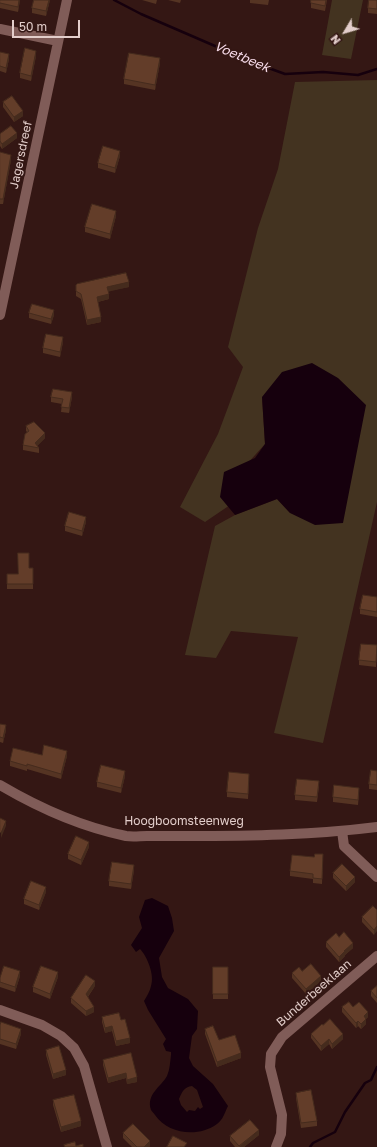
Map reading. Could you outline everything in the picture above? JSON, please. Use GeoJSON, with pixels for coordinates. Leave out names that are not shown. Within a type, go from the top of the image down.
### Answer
{"type":"FeatureCollection","features":[{"type":"Feature","properties":{"kind":"street","name":"Jagersdreef"},"geometry":{"type":"LineString","coordinates":[[0,315],[67,0]]}},
{"type":"Feature","properties":{"kind":"street"},"geometry":{"type":"LineString","coordinates":[[0,29],[58,41]]}},
{"type":"Feature","properties":{"kind":"street","name":"Hoogboomsteenweg"},"geometry":{"type":"LineString","coordinates":[[0,785],[20,797],[89,826],[128,836],[204,836],[342,831],[377,827]]}},
{"type":"Feature","properties":{"kind":"street"},"geometry":{"type":"LineString","coordinates":[[342,831],[344,846],[377,877]]}},
{"type":"Feature","properties":{"kind":"street","name":"Bunderbeeklaan"},"geometry":{"type":"LineString","coordinates":[[276,1147],[281,1134],[282,1115],[270,1067],[271,1054],[282,1037],[377,956]]}},
{"type":"Feature","properties":{"kind":"street"},"geometry":{"type":"LineString","coordinates":[[0,1010],[42,1026],[61,1036],[74,1048],[84,1066],[107,1147]]}},
{"type":"Feature","properties":{"kind":"shaded area"},"geometry":{"type":"Polygon","coordinates":[[[332,0],[363,0],[351,59],[322,55],[332,0]]]}},
{"type":"Feature","properties":{"kind":"shaded area"},"geometry":{"type":"Polygon","coordinates":[[[377,80],[377,502],[323,743],[274,733],[298,637],[231,631],[216,658],[185,655],[215,526],[235,515],[277,499],[290,513],[262,397],[265,444],[237,475],[230,505],[205,522],[180,507],[218,434],[243,367],[228,347],[258,228],[278,169],[295,82],[377,80]]]}},
{"type":"Feature","properties":{"kind":"shaded area"},"geometry":{"type":"Polygon","coordinates":[[[312,363],[338,378],[366,405],[343,523],[315,525],[290,513],[277,499],[235,515],[220,497],[224,472],[255,458],[265,444],[262,397],[282,372],[312,363]]]}},
{"type":"Feature","properties":{"kind":"shaded area"},"geometry":{"type":"Polygon","coordinates":[[[152,898],[168,906],[174,931],[159,958],[162,977],[168,988],[188,999],[198,1011],[197,1029],[192,1036],[189,1058],[193,1066],[213,1084],[228,1106],[217,1124],[201,1131],[184,1132],[175,1130],[161,1121],[151,1110],[150,1104],[152,1095],[167,1076],[170,1066],[171,1052],[166,1051],[163,1044],[166,1039],[144,1001],[150,990],[152,982],[150,966],[140,949],[136,952],[131,945],[142,928],[139,917],[145,900],[152,898]],[[192,1086],[187,1087],[180,1096],[179,1099],[181,1105],[187,1112],[189,1110],[195,1111],[198,1107],[200,1109],[203,1107],[197,1090],[192,1086]]]}},
{"type":"Feature","properties":{"kind":"building"},"geometry":{"type":"Polygon","coordinates":[[[0,0],[19,0],[18,7],[0,3],[0,0]]]}},
{"type":"Feature","properties":{"kind":"building"},"geometry":{"type":"Polygon","coordinates":[[[34,0],[49,0],[46,11],[32,8],[34,0]]]}},
{"type":"Feature","properties":{"kind":"building"},"geometry":{"type":"Polygon","coordinates":[[[311,0],[326,0],[325,6],[311,3],[311,0]]]}},
{"type":"Feature","properties":{"kind":"building"},"geometry":{"type":"Polygon","coordinates":[[[369,0],[377,0],[377,9],[368,8],[369,0]]]}},
{"type":"Feature","properties":{"kind":"building"},"geometry":{"type":"Polygon","coordinates":[[[25,48],[36,51],[31,76],[20,73],[25,48]]]}},
{"type":"Feature","properties":{"kind":"building"},"geometry":{"type":"Polygon","coordinates":[[[0,52],[9,54],[6,68],[0,66],[0,52]]]}},
{"type":"Feature","properties":{"kind":"building"},"geometry":{"type":"Polygon","coordinates":[[[129,53],[160,58],[155,85],[124,79],[129,53]]]}},
{"type":"Feature","properties":{"kind":"building"},"geometry":{"type":"Polygon","coordinates":[[[12,96],[23,111],[14,117],[3,102],[12,96]]]}},
{"type":"Feature","properties":{"kind":"building"},"geometry":{"type":"Polygon","coordinates":[[[11,126],[17,133],[2,144],[0,141],[0,134],[11,126]]]}},
{"type":"Feature","properties":{"kind":"building"},"geometry":{"type":"Polygon","coordinates":[[[103,146],[120,151],[115,168],[98,163],[103,146]]]}},
{"type":"Feature","properties":{"kind":"building"},"geometry":{"type":"Polygon","coordinates":[[[0,152],[11,155],[3,199],[0,199],[0,152]]]}},
{"type":"Feature","properties":{"kind":"building"},"geometry":{"type":"Polygon","coordinates":[[[92,204],[116,211],[110,234],[85,227],[92,204]]]}},
{"type":"Feature","properties":{"kind":"building"},"geometry":{"type":"Polygon","coordinates":[[[126,273],[129,282],[107,287],[109,294],[97,297],[101,317],[87,320],[81,294],[76,291],[76,285],[126,273]]]}},
{"type":"Feature","properties":{"kind":"building"},"geometry":{"type":"Polygon","coordinates":[[[32,304],[54,310],[51,319],[29,313],[32,304]]]}},
{"type":"Feature","properties":{"kind":"building"},"geometry":{"type":"Polygon","coordinates":[[[46,334],[63,337],[60,352],[43,348],[46,334]]]}},
{"type":"Feature","properties":{"kind":"building"},"geometry":{"type":"Polygon","coordinates":[[[53,389],[72,392],[69,408],[61,407],[63,399],[51,397],[53,389]]]}},
{"type":"Feature","properties":{"kind":"building"},"geometry":{"type":"Polygon","coordinates":[[[34,422],[45,433],[35,443],[39,448],[23,445],[25,434],[29,431],[26,426],[34,422]]]}},
{"type":"Feature","properties":{"kind":"building"},"geometry":{"type":"Polygon","coordinates":[[[69,512],[86,517],[82,531],[65,526],[69,512]]]}},
{"type":"Feature","properties":{"kind":"building"},"geometry":{"type":"Polygon","coordinates":[[[18,553],[29,553],[29,568],[33,568],[33,584],[7,584],[7,574],[18,574],[18,553]]]}},
{"type":"Feature","properties":{"kind":"building"},"geometry":{"type":"Polygon","coordinates":[[[363,595],[377,597],[377,612],[360,609],[363,595]]]}},
{"type":"Feature","properties":{"kind":"building"},"geometry":{"type":"Polygon","coordinates":[[[361,644],[377,645],[376,662],[359,660],[361,644]]]}},
{"type":"Feature","properties":{"kind":"building"},"geometry":{"type":"Polygon","coordinates":[[[0,724],[6,725],[3,738],[0,737],[0,724]]]}},
{"type":"Feature","properties":{"kind":"building"},"geometry":{"type":"Polygon","coordinates":[[[44,745],[67,751],[61,774],[27,764],[27,766],[10,761],[13,748],[42,755],[44,745]]]}},
{"type":"Feature","properties":{"kind":"building"},"geometry":{"type":"Polygon","coordinates":[[[101,765],[125,771],[121,788],[97,782],[101,765]]]}},
{"type":"Feature","properties":{"kind":"building"},"geometry":{"type":"Polygon","coordinates":[[[371,770],[377,771],[377,785],[369,784],[371,770]]]}},
{"type":"Feature","properties":{"kind":"building"},"geometry":{"type":"Polygon","coordinates":[[[229,772],[249,774],[248,794],[227,792],[229,772]]]}},
{"type":"Feature","properties":{"kind":"building"},"geometry":{"type":"Polygon","coordinates":[[[297,779],[319,781],[317,797],[295,795],[297,779]]]}},
{"type":"Feature","properties":{"kind":"building"},"geometry":{"type":"Polygon","coordinates":[[[334,785],[359,788],[358,800],[333,797],[334,785]]]}},
{"type":"Feature","properties":{"kind":"building"},"geometry":{"type":"Polygon","coordinates":[[[0,818],[6,821],[1,833],[0,832],[0,818]]]}},
{"type":"Feature","properties":{"kind":"building"},"geometry":{"type":"Polygon","coordinates":[[[76,836],[89,842],[81,860],[68,854],[76,836]]]}},
{"type":"Feature","properties":{"kind":"building"},"geometry":{"type":"Polygon","coordinates":[[[315,854],[323,854],[322,879],[313,878],[313,874],[290,871],[292,855],[314,857],[315,854]]]}},
{"type":"Feature","properties":{"kind":"building"},"geometry":{"type":"Polygon","coordinates":[[[112,862],[134,865],[131,884],[109,881],[112,862]]]}},
{"type":"Feature","properties":{"kind":"building"},"geometry":{"type":"Polygon","coordinates":[[[342,864],[355,877],[346,886],[333,873],[342,864]]]}},
{"type":"Feature","properties":{"kind":"building"},"geometry":{"type":"Polygon","coordinates":[[[31,881],[46,887],[39,905],[24,899],[31,881]]]}},
{"type":"Feature","properties":{"kind":"building"},"geometry":{"type":"Polygon","coordinates":[[[373,906],[377,910],[377,926],[374,930],[362,917],[373,906]]]}},
{"type":"Feature","properties":{"kind":"building"},"geometry":{"type":"Polygon","coordinates":[[[344,932],[353,943],[339,957],[326,942],[336,933],[339,937],[344,932]]]}},
{"type":"Feature","properties":{"kind":"building"},"geometry":{"type":"Polygon","coordinates":[[[311,964],[321,976],[306,989],[292,973],[299,967],[302,971],[311,964]]]}},
{"type":"Feature","properties":{"kind":"building"},"geometry":{"type":"Polygon","coordinates":[[[4,966],[20,971],[15,987],[0,982],[4,966]]]}},
{"type":"Feature","properties":{"kind":"building"},"geometry":{"type":"Polygon","coordinates":[[[41,966],[58,972],[50,994],[33,987],[41,966]]]}},
{"type":"Feature","properties":{"kind":"building"},"geometry":{"type":"Polygon","coordinates":[[[213,967],[228,967],[228,994],[213,994],[213,967]]]}},
{"type":"Feature","properties":{"kind":"building"},"geometry":{"type":"Polygon","coordinates":[[[86,975],[95,981],[86,994],[94,1007],[86,1011],[71,998],[86,975]]]}},
{"type":"Feature","properties":{"kind":"building"},"geometry":{"type":"Polygon","coordinates":[[[377,986],[377,998],[371,991],[377,986]]]}},
{"type":"Feature","properties":{"kind":"building"},"geometry":{"type":"Polygon","coordinates":[[[349,1002],[353,1007],[359,1002],[368,1012],[364,1016],[366,1019],[361,1024],[358,1021],[356,1023],[342,1007],[349,1002]]]}},
{"type":"Feature","properties":{"kind":"building"},"geometry":{"type":"Polygon","coordinates":[[[119,1013],[121,1020],[125,1019],[130,1038],[116,1041],[112,1026],[105,1028],[102,1017],[119,1013]]]}},
{"type":"Feature","properties":{"kind":"building"},"geometry":{"type":"Polygon","coordinates":[[[330,1019],[343,1034],[332,1044],[329,1039],[321,1046],[311,1034],[330,1019]]]}},
{"type":"Feature","properties":{"kind":"building"},"geometry":{"type":"Polygon","coordinates":[[[1,1022],[21,1029],[16,1044],[0,1039],[1,1022]]]}},
{"type":"Feature","properties":{"kind":"building"},"geometry":{"type":"Polygon","coordinates":[[[213,1026],[219,1040],[235,1035],[241,1053],[217,1062],[205,1029],[213,1026]]]}},
{"type":"Feature","properties":{"kind":"building"},"geometry":{"type":"Polygon","coordinates":[[[59,1046],[66,1070],[53,1074],[46,1050],[59,1046]]]}},
{"type":"Feature","properties":{"kind":"building"},"geometry":{"type":"Polygon","coordinates":[[[131,1053],[137,1077],[127,1080],[126,1073],[108,1078],[103,1060],[131,1053]]]}},
{"type":"Feature","properties":{"kind":"building"},"geometry":{"type":"Polygon","coordinates":[[[311,1090],[317,1121],[301,1123],[296,1093],[311,1090]]]}},
{"type":"Feature","properties":{"kind":"building"},"geometry":{"type":"Polygon","coordinates":[[[74,1095],[81,1121],[61,1127],[53,1100],[74,1095]]]}},
{"type":"Feature","properties":{"kind":"building"},"geometry":{"type":"Polygon","coordinates":[[[250,1120],[259,1130],[239,1146],[230,1136],[250,1120]]]}},
{"type":"Feature","properties":{"kind":"building"},"geometry":{"type":"Polygon","coordinates":[[[133,1124],[150,1141],[144,1147],[137,1147],[123,1133],[133,1124]]]}},
{"type":"Feature","properties":{"kind":"building"},"geometry":{"type":"Polygon","coordinates":[[[173,1136],[187,1143],[184,1147],[167,1147],[173,1136]]]}},
{"type":"Feature","properties":{"kind":"building"},"geometry":{"type":"Polygon","coordinates":[[[75,1142],[76,1146],[83,1144],[83,1147],[65,1147],[64,1145],[75,1142]]]}},
{"type":"Feature","properties":{"kind":"waterway","name":"Voetbeek"},"geometry":{"type":"LineString","coordinates":[[114,0],[141,14],[252,62],[285,74],[323,72],[358,75],[377,69]]}},
{"type":"Feature","properties":{"kind":"waterway"},"geometry":{"type":"LineString","coordinates":[[310,1147],[313,1143],[335,1132],[345,1112],[365,1083],[371,1080],[377,1067]]}}]}
